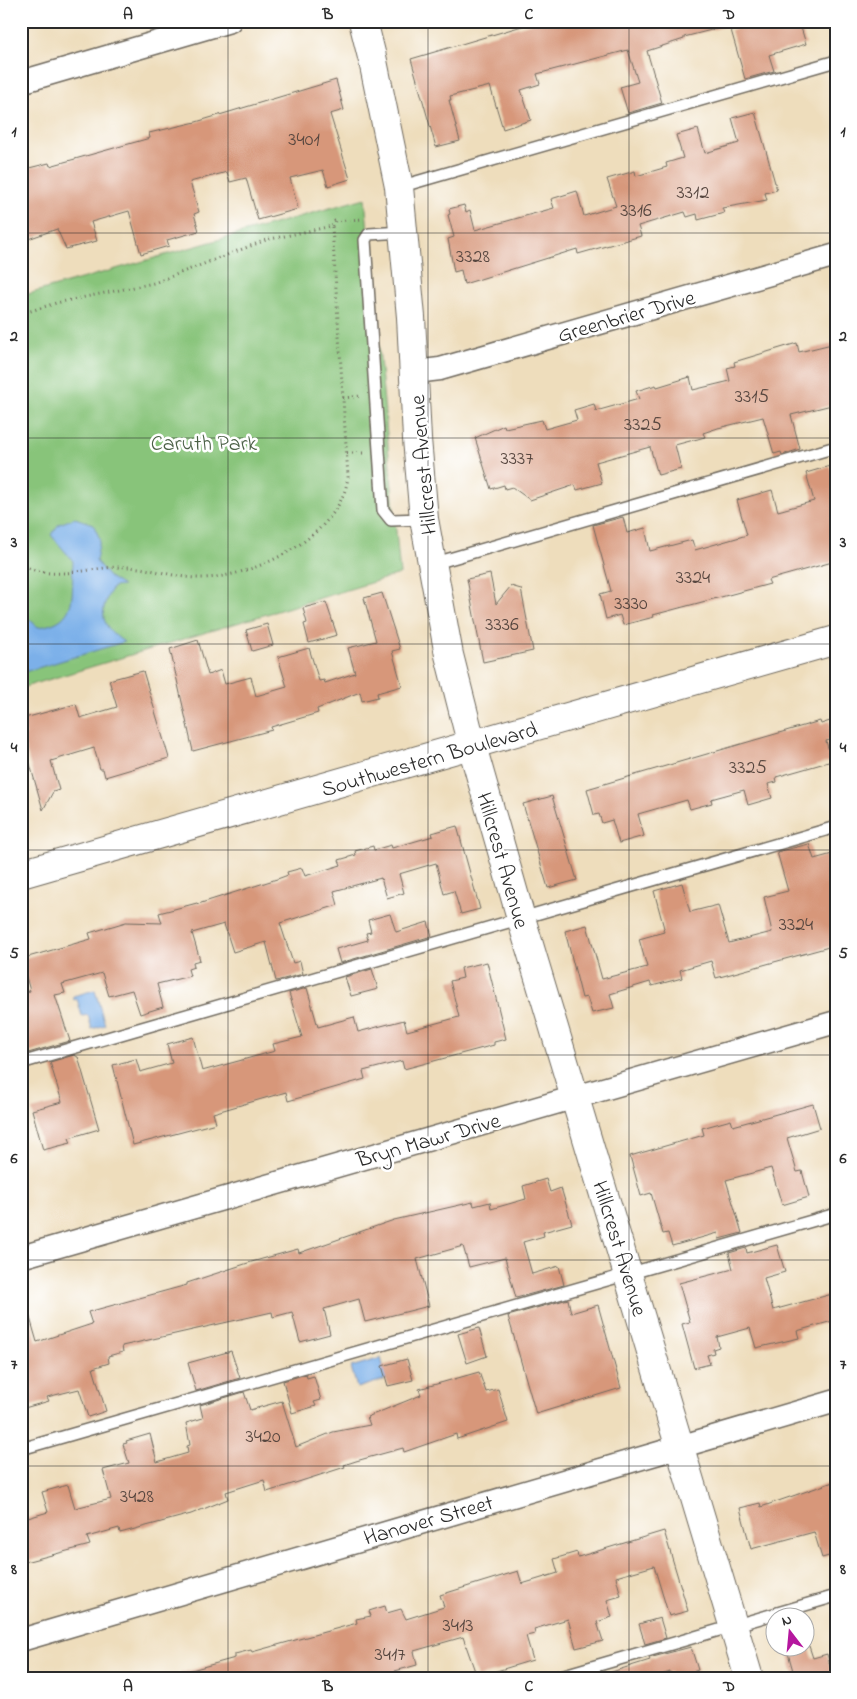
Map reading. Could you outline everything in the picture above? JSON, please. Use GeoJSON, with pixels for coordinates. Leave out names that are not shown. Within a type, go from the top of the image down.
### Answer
{"type":"FeatureCollection","features":[{"type":"Feature","properties":{"kind":"street"},"geometry":{"type":"LineString","coordinates":[[21,82],[230,21]]}},
{"type":"Feature","properties":{"kind":"street","name":"Hillcrest Avenue"},"geometry":{"type":"LineString","coordinates":[[363,21],[400,187],[405,231],[415,372],[417,439],[424,519],[449,655],[472,746],[521,918],[749,1678]]}},
{"type":"Feature","properties":{"kind":"street","name":"Greenbrier Drive"},"geometry":{"type":"LineString","coordinates":[[415,372],[440,369],[836,255]]}},
{"type":"Feature","properties":{"kind":"street","name":"Southwestern Boulevard"},"geometry":{"type":"LineString","coordinates":[[21,874],[836,640]]}},
{"type":"Feature","properties":{"kind":"street","name":"Bryn Mawr Drive"},"geometry":{"type":"LineString","coordinates":[[21,1257],[836,1022]]}},
{"type":"Feature","properties":{"kind":"street","name":"Hanover Street"},"geometry":{"type":"LineString","coordinates":[[21,1640],[679,1445],[836,1401]]}},
{"type":"Feature","properties":{"kind":"lane"},"geometry":{"type":"LineString","coordinates":[[400,187],[836,61]]}},
{"type":"Feature","properties":{"kind":"lane"},"geometry":{"type":"LineString","coordinates":[[405,231],[369,234],[365,240],[382,510],[391,520],[424,519]]}},
{"type":"Feature","properties":{"kind":"lane"},"geometry":{"type":"LineString","coordinates":[[431,565],[836,447]]}},
{"type":"Feature","properties":{"kind":"lane"},"geometry":{"type":"LineString","coordinates":[[21,1063],[836,828]]}},
{"type":"Feature","properties":{"kind":"lane"},"geometry":{"type":"LineString","coordinates":[[21,1449],[836,1214]]}},
{"type":"Feature","properties":{"kind":"lane"},"geometry":{"type":"LineString","coordinates":[[554,1678],[836,1596]]}},
{"type":"Feature","properties":{"kind":"path"},"geometry":{"type":"LineString","coordinates":[[21,564],[34,572],[43,574],[128,567],[201,578],[244,571],[268,563],[294,548],[321,525],[342,501],[348,477],[332,226],[335,221],[368,218]]}},
{"type":"Feature","properties":{"kind":"path"},"geometry":{"type":"LineString","coordinates":[[21,314],[56,303],[154,283],[266,240],[332,226]]}},
{"type":"Feature","properties":{"kind":"green space","name":"Caruth Park"},"geometry":{"type":"Polygon","coordinates":[[[365,198],[400,574],[21,688],[21,296],[365,198]]]}},
{"type":"Feature","properties":{"kind":"water"},"geometry":{"type":"Polygon","coordinates":[[[75,518],[93,524],[100,539],[96,561],[109,577],[123,586],[113,587],[105,603],[104,618],[110,630],[124,642],[21,673],[21,618],[29,619],[38,627],[51,624],[61,619],[67,613],[72,595],[73,561],[51,535],[59,524],[75,518]]]}},
{"type":"Feature","properties":{"kind":"water"},"geometry":{"type":"Polygon","coordinates":[[[95,990],[105,1025],[92,1029],[88,1015],[82,1016],[77,999],[74,1000],[73,996],[95,990]]]}},
{"type":"Feature","properties":{"kind":"water"},"geometry":{"type":"Polygon","coordinates":[[[381,1358],[387,1379],[357,1388],[351,1367],[381,1358]]]}},
{"type":"Feature","properties":{"kind":"building"},"geometry":{"type":"Polygon","coordinates":[[[539,21],[722,21],[723,27],[684,37],[684,39],[647,51],[662,103],[628,113],[620,87],[638,82],[628,50],[537,74],[540,84],[521,90],[531,120],[503,129],[490,86],[450,96],[451,100],[449,100],[460,141],[436,147],[411,59],[539,21]]]}},
{"type":"Feature","properties":{"kind":"building"},"geometry":{"type":"Polygon","coordinates":[[[764,21],[799,21],[806,44],[769,55],[774,71],[745,79],[731,30],[764,21]]]}},
{"type":"Feature","properties":{"kind":"building"},"geometry":{"type":"Polygon","coordinates":[[[336,80],[344,110],[330,114],[350,179],[328,186],[323,170],[290,178],[298,209],[258,220],[246,178],[230,182],[227,172],[190,182],[199,212],[194,214],[199,231],[167,240],[169,246],[141,254],[129,211],[91,222],[97,241],[66,249],[57,229],[28,239],[21,214],[21,170],[49,163],[50,166],[150,138],[149,133],[196,122],[336,80]]]}},
{"type":"Feature","properties":{"kind":"building"},"geometry":{"type":"Polygon","coordinates":[[[755,112],[777,190],[765,193],[767,200],[722,208],[724,213],[698,220],[697,214],[687,217],[685,212],[638,226],[641,236],[578,254],[577,249],[464,284],[461,270],[454,272],[448,239],[454,237],[448,215],[450,214],[449,209],[464,205],[466,212],[470,210],[475,230],[554,208],[551,199],[577,191],[584,216],[616,206],[607,179],[635,171],[636,176],[667,167],[666,163],[683,158],[676,135],[698,129],[705,153],[739,143],[732,118],[755,112]]]}},
{"type":"Feature","properties":{"kind":"building"},"geometry":{"type":"Polygon","coordinates":[[[797,343],[799,352],[836,343],[836,404],[791,415],[800,449],[782,455],[781,452],[774,454],[763,417],[718,428],[703,433],[705,437],[675,445],[681,469],[658,475],[650,447],[596,462],[602,483],[577,490],[575,485],[530,500],[512,487],[505,489],[504,485],[491,489],[475,438],[504,425],[505,428],[542,420],[545,429],[577,420],[574,410],[594,404],[596,411],[639,399],[636,391],[690,377],[693,390],[730,381],[727,368],[735,366],[734,362],[797,343]]]}},
{"type":"Feature","properties":{"kind":"building"},"geometry":{"type":"Polygon","coordinates":[[[830,466],[836,486],[836,561],[768,580],[770,584],[653,615],[654,617],[623,625],[620,615],[606,619],[600,594],[611,591],[593,525],[623,517],[627,533],[645,528],[650,551],[692,540],[695,550],[747,535],[737,500],[772,490],[778,511],[814,501],[806,473],[830,466]]]}},
{"type":"Feature","properties":{"kind":"building"},"geometry":{"type":"Polygon","coordinates":[[[490,574],[496,604],[511,586],[521,589],[533,651],[483,662],[467,579],[490,574]]]}},
{"type":"Feature","properties":{"kind":"building"},"geometry":{"type":"Polygon","coordinates":[[[382,593],[400,649],[392,651],[402,686],[377,693],[378,697],[362,701],[360,692],[317,709],[318,713],[271,727],[272,730],[193,751],[170,649],[198,640],[208,675],[221,670],[225,684],[251,677],[256,696],[287,687],[278,657],[309,648],[319,681],[324,680],[325,683],[355,673],[348,648],[376,641],[364,598],[382,593]]]}},
{"type":"Feature","properties":{"kind":"building"},"geometry":{"type":"Polygon","coordinates":[[[326,602],[337,635],[309,643],[304,624],[307,623],[303,608],[326,602]]]}},
{"type":"Feature","properties":{"kind":"building"},"geometry":{"type":"Polygon","coordinates":[[[267,624],[273,645],[252,651],[246,630],[267,624]]]}},
{"type":"Feature","properties":{"kind":"building"},"geometry":{"type":"Polygon","coordinates":[[[143,671],[169,758],[105,777],[103,769],[100,769],[94,748],[51,761],[59,790],[53,792],[43,810],[22,736],[26,735],[21,719],[76,704],[80,718],[117,707],[109,680],[143,671]]]}},
{"type":"Feature","properties":{"kind":"building"},"geometry":{"type":"Polygon","coordinates":[[[820,721],[821,724],[830,721],[835,739],[826,741],[832,761],[776,777],[777,782],[768,784],[772,798],[748,805],[744,790],[711,799],[712,803],[690,809],[687,800],[638,814],[644,836],[619,843],[612,820],[602,823],[599,814],[594,815],[587,789],[820,721]]]}},
{"type":"Feature","properties":{"kind":"building"},"geometry":{"type":"Polygon","coordinates":[[[552,796],[577,880],[548,888],[523,804],[552,796]]]}},
{"type":"Feature","properties":{"kind":"building"},"geometry":{"type":"Polygon","coordinates":[[[457,826],[480,909],[461,914],[454,891],[444,894],[436,863],[399,874],[404,893],[387,898],[381,878],[334,891],[338,905],[280,923],[293,963],[300,961],[303,974],[276,981],[266,942],[233,952],[224,924],[192,933],[200,960],[193,962],[194,967],[188,969],[190,976],[157,984],[163,1007],[140,1014],[132,990],[109,996],[102,973],[62,984],[65,993],[55,995],[70,1041],[21,1055],[21,993],[30,991],[21,959],[91,939],[89,933],[126,922],[162,923],[159,913],[198,904],[280,878],[288,875],[287,872],[302,868],[305,876],[341,865],[339,860],[356,855],[355,851],[373,846],[374,850],[391,845],[392,848],[433,836],[432,833],[457,826]]]}},
{"type":"Feature","properties":{"kind":"building"},"geometry":{"type":"Polygon","coordinates":[[[809,844],[814,859],[836,853],[836,945],[716,978],[711,961],[680,970],[682,978],[652,986],[650,982],[610,994],[614,1008],[592,1013],[587,997],[582,998],[565,931],[587,925],[602,979],[647,967],[639,939],[664,932],[654,891],[682,883],[690,912],[718,905],[729,943],[772,932],[764,897],[788,891],[777,852],[809,844]]]}},
{"type":"Feature","properties":{"kind":"building"},"geometry":{"type":"Polygon","coordinates":[[[390,914],[396,932],[428,922],[432,936],[340,963],[336,949],[368,940],[366,933],[371,932],[368,920],[390,914]]]}},
{"type":"Feature","properties":{"kind":"building"},"geometry":{"type":"Polygon","coordinates":[[[487,962],[506,1039],[494,1042],[494,1045],[404,1069],[402,1061],[363,1071],[365,1079],[288,1101],[286,1092],[213,1113],[216,1123],[133,1145],[113,1065],[136,1059],[140,1072],[172,1063],[167,1044],[193,1037],[202,1071],[275,1051],[273,1044],[302,1037],[289,993],[307,988],[318,1027],[354,1017],[358,1032],[404,1020],[407,1031],[459,1017],[450,981],[463,978],[461,968],[487,962]]]}},
{"type":"Feature","properties":{"kind":"building"},"geometry":{"type":"Polygon","coordinates":[[[372,969],[378,989],[351,996],[345,977],[372,969]]]}},
{"type":"Feature","properties":{"kind":"building"},"geometry":{"type":"Polygon","coordinates":[[[74,1055],[78,1057],[99,1129],[69,1138],[71,1143],[43,1150],[32,1110],[62,1102],[50,1062],[74,1055]]]}},
{"type":"Feature","properties":{"kind":"building"},"geometry":{"type":"Polygon","coordinates":[[[813,1104],[820,1128],[787,1138],[797,1172],[802,1171],[809,1197],[782,1205],[771,1168],[726,1180],[742,1233],[719,1239],[718,1233],[672,1246],[668,1233],[663,1234],[651,1193],[641,1196],[630,1156],[704,1135],[702,1128],[731,1120],[733,1126],[813,1104]]]}},
{"type":"Feature","properties":{"kind":"building"},"geometry":{"type":"Polygon","coordinates":[[[546,1179],[550,1192],[561,1188],[572,1224],[543,1232],[544,1236],[523,1242],[532,1274],[559,1266],[564,1285],[516,1298],[505,1258],[469,1267],[463,1246],[417,1259],[429,1306],[365,1322],[359,1299],[324,1309],[330,1334],[300,1342],[292,1312],[273,1317],[272,1312],[122,1346],[123,1352],[108,1356],[109,1363],[93,1368],[106,1411],[88,1417],[79,1389],[47,1397],[49,1401],[21,1409],[21,1304],[26,1304],[37,1342],[92,1324],[88,1312],[187,1285],[187,1283],[248,1263],[298,1249],[299,1253],[394,1220],[473,1202],[474,1206],[490,1202],[491,1209],[526,1199],[523,1186],[546,1179]]]}},
{"type":"Feature","properties":{"kind":"building"},"geometry":{"type":"Polygon","coordinates":[[[777,1245],[785,1272],[764,1278],[773,1310],[836,1293],[836,1320],[797,1331],[799,1338],[756,1348],[750,1328],[717,1337],[719,1347],[713,1349],[714,1353],[707,1355],[710,1364],[694,1368],[682,1324],[690,1322],[679,1283],[733,1269],[729,1253],[746,1248],[747,1253],[777,1245]]]}},
{"type":"Feature","properties":{"kind":"building"},"geometry":{"type":"Polygon","coordinates":[[[568,1299],[571,1313],[598,1305],[621,1388],[536,1414],[508,1316],[568,1299]]]}},
{"type":"Feature","properties":{"kind":"building"},"geometry":{"type":"Polygon","coordinates":[[[479,1328],[487,1356],[467,1363],[458,1334],[479,1328]]]}},
{"type":"Feature","properties":{"kind":"building"},"geometry":{"type":"Polygon","coordinates":[[[231,1351],[240,1378],[196,1391],[188,1363],[231,1351]]]}},
{"type":"Feature","properties":{"kind":"building"},"geometry":{"type":"Polygon","coordinates":[[[407,1359],[413,1380],[388,1386],[382,1366],[407,1359]]]}},
{"type":"Feature","properties":{"kind":"building"},"geometry":{"type":"Polygon","coordinates":[[[479,1372],[486,1392],[498,1389],[508,1422],[457,1439],[456,1434],[404,1452],[403,1448],[356,1461],[344,1465],[345,1467],[267,1492],[264,1480],[226,1492],[228,1499],[191,1514],[120,1533],[119,1528],[87,1537],[90,1545],[21,1563],[21,1520],[48,1512],[42,1492],[68,1485],[75,1508],[111,1499],[103,1470],[129,1463],[123,1444],[127,1443],[126,1441],[150,1434],[157,1462],[188,1453],[187,1446],[190,1445],[186,1423],[203,1418],[200,1405],[244,1392],[250,1410],[282,1401],[296,1447],[333,1432],[370,1425],[367,1417],[421,1395],[419,1389],[479,1372]]]}},
{"type":"Feature","properties":{"kind":"building"},"geometry":{"type":"Polygon","coordinates":[[[306,1374],[307,1378],[314,1376],[321,1400],[314,1402],[316,1406],[292,1413],[283,1381],[306,1374]]]}},
{"type":"Feature","properties":{"kind":"building"},"geometry":{"type":"Polygon","coordinates":[[[836,1481],[836,1554],[822,1558],[814,1532],[751,1549],[740,1508],[760,1503],[761,1507],[836,1481]]]}},
{"type":"Feature","properties":{"kind":"building"},"geometry":{"type":"Polygon","coordinates":[[[664,1531],[688,1611],[669,1616],[654,1566],[616,1577],[621,1596],[607,1600],[612,1617],[597,1622],[603,1641],[576,1648],[568,1619],[534,1629],[535,1634],[526,1636],[533,1660],[477,1677],[463,1637],[414,1651],[417,1665],[395,1671],[397,1678],[342,1678],[341,1673],[325,1678],[182,1678],[181,1673],[235,1658],[235,1654],[251,1650],[252,1652],[357,1623],[356,1619],[371,1616],[369,1611],[385,1606],[387,1613],[401,1609],[406,1619],[444,1607],[440,1595],[518,1571],[522,1584],[558,1573],[554,1559],[577,1552],[578,1557],[664,1531]]]}},
{"type":"Feature","properties":{"kind":"building"},"geometry":{"type":"Polygon","coordinates":[[[660,1618],[666,1638],[645,1644],[639,1624],[660,1618]]]}},
{"type":"Feature","properties":{"kind":"building"},"geometry":{"type":"Polygon","coordinates":[[[691,1647],[698,1670],[673,1678],[670,1672],[653,1678],[606,1678],[605,1674],[650,1660],[649,1658],[691,1647]]]}},
{"type":"Feature","properties":{"kind":"building"},"geometry":{"type":"Polygon","coordinates":[[[827,1654],[833,1678],[795,1678],[789,1656],[812,1656],[813,1658],[827,1654]]]}}]}
